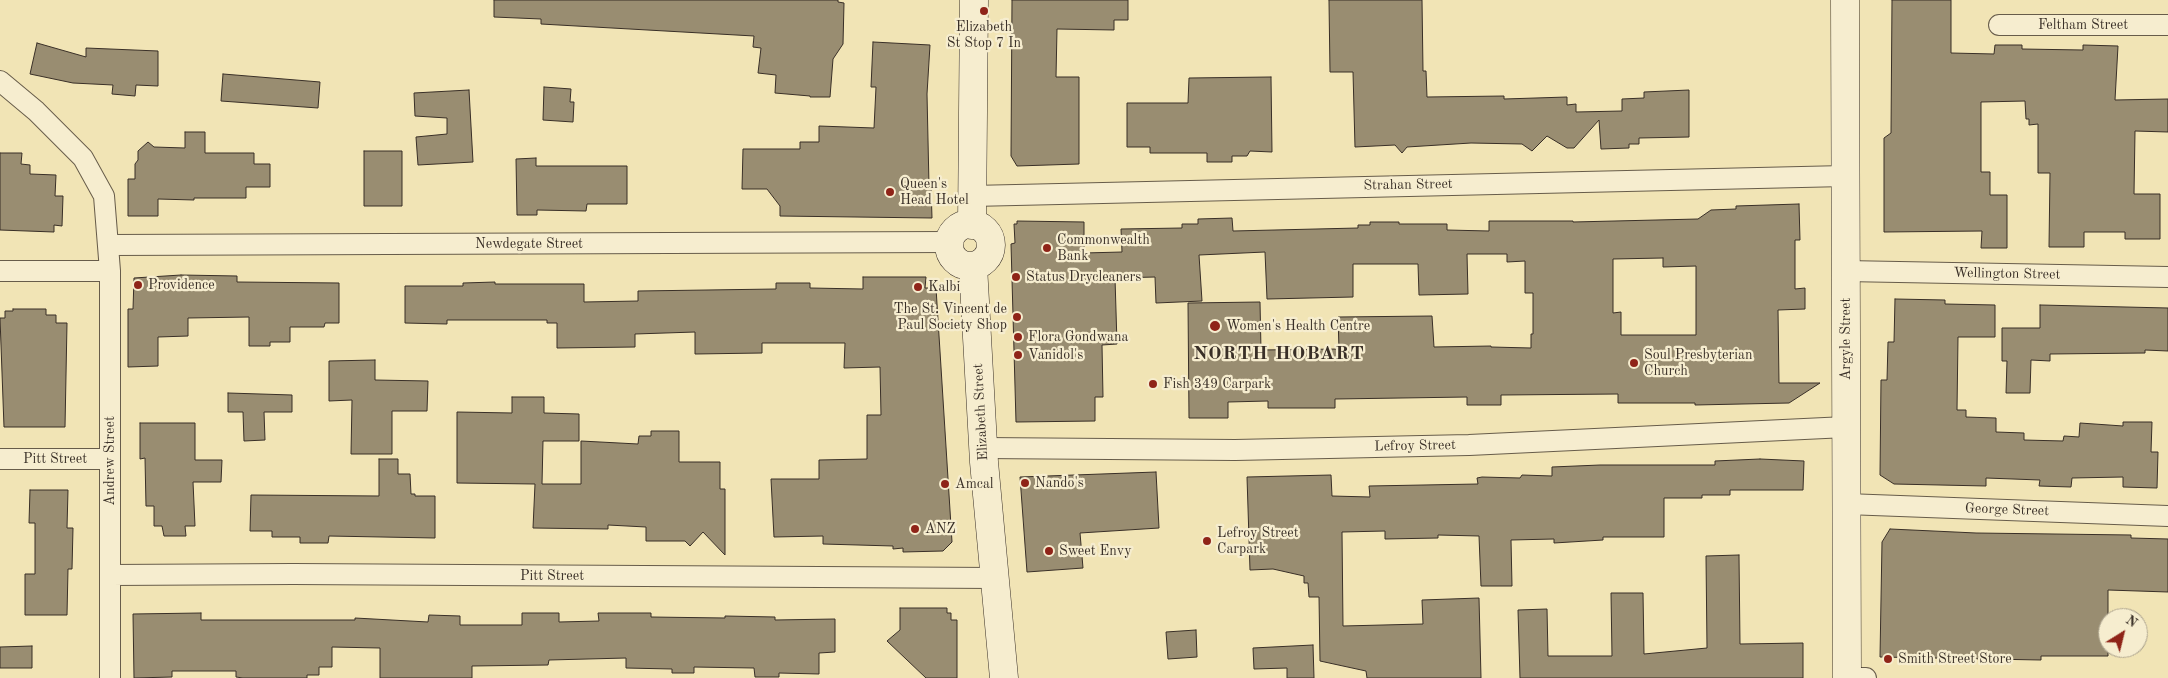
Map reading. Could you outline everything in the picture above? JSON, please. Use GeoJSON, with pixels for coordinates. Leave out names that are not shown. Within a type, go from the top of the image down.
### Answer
{"type":"FeatureCollection","features":[{"type":"Feature","properties":{"kind":"main road"},"geometry":{"type":"LineString","coordinates":[[972,225],[974,0]]}},
{"type":"Feature","properties":{"kind":"main road","name":"Argyle Street"},"geometry":{"type":"LineString","coordinates":[[1846,0],[1847,678]]}},
{"type":"Feature","properties":{"kind":"main road"},"geometry":{"type":"LineString","coordinates":[[972,225],[978,226],[988,236],[991,248],[985,260],[973,266],[960,264],[955,260],[949,242],[955,231],[960,227],[972,225]]}},
{"type":"Feature","properties":{"kind":"main road","name":"Elizabeth Street"},"geometry":{"type":"LineString","coordinates":[[973,266],[983,448],[1004,678]]}},
{"type":"Feature","properties":{"kind":"street","name":"Feltham Street"},"geometry":{"type":"LineString","coordinates":[[1999,25],[2168,25]]}},
{"type":"Feature","properties":{"kind":"street","name":"Andrew Street"},"geometry":{"type":"LineString","coordinates":[[0,81],[36,111],[83,158],[104,196],[110,271],[110,678]]}},
{"type":"Feature","properties":{"kind":"street","name":"Strahan Street"},"geometry":{"type":"LineString","coordinates":[[972,196],[1845,176]]}},
{"type":"Feature","properties":{"kind":"street","name":"Newdegate Street"},"geometry":{"type":"LineString","coordinates":[[109,245],[949,242]]}},
{"type":"Feature","properties":{"kind":"street"},"geometry":{"type":"LineString","coordinates":[[0,271],[110,271]]}},
{"type":"Feature","properties":{"kind":"street","name":"Wellington Street"},"geometry":{"type":"LineString","coordinates":[[1845,271],[2168,277]]}},
{"type":"Feature","properties":{"kind":"street","name":"Lefroy Street"},"geometry":{"type":"LineString","coordinates":[[983,448],[1235,450],[1460,445],[1846,427]]}},
{"type":"Feature","properties":{"kind":"street","name":"Pitt Street"},"geometry":{"type":"LineString","coordinates":[[0,459],[110,459]]}},
{"type":"Feature","properties":{"kind":"street","name":"George Street"},"geometry":{"type":"LineString","coordinates":[[1846,504],[2168,516]]}},
{"type":"Feature","properties":{"kind":"street","name":"Pitt Street"},"geometry":{"type":"LineString","coordinates":[[110,575],[302,574],[995,578]]}},
{"type":"Feature","properties":{"kind":"street"},"geometry":{"type":"LineString","coordinates":[[1847,678],[1866,678]]}},
{"type":"Feature","properties":{"kind":"building"},"geometry":{"type":"Polygon","coordinates":[[[494,0],[838,0],[838,2],[844,3],[843,44],[833,59],[830,97],[775,93],[776,75],[758,73],[761,48],[753,47],[754,36],[541,24],[541,19],[494,17],[494,0]]]}},
{"type":"Feature","properties":{"kind":"building"},"geometry":{"type":"Polygon","coordinates":[[[1012,0],[1128,0],[1128,20],[1114,20],[1114,30],[1057,29],[1056,77],[1079,77],[1079,164],[1017,166],[1011,156],[1012,0]]]}},
{"type":"Feature","properties":{"kind":"building"},"geometry":{"type":"Polygon","coordinates":[[[1329,0],[1422,0],[1423,71],[1426,71],[1427,97],[1504,96],[1504,99],[1567,97],[1567,105],[1576,104],[1576,112],[1622,111],[1622,99],[1644,98],[1644,92],[1689,90],[1689,137],[1639,138],[1639,144],[1629,144],[1629,148],[1601,149],[1599,120],[1574,148],[1567,148],[1547,136],[1532,151],[1522,144],[1471,143],[1407,147],[1402,153],[1395,145],[1355,147],[1353,72],[1330,72],[1329,0]]]}},
{"type":"Feature","properties":{"kind":"building"},"geometry":{"type":"Polygon","coordinates":[[[1892,0],[1951,0],[1951,53],[1994,54],[1995,45],[2022,45],[2022,49],[2083,50],[2083,45],[2118,46],[2115,100],[2168,99],[2168,132],[2135,131],[2134,194],[2160,194],[2160,239],[2125,239],[2125,232],[2084,232],[2084,247],[2049,247],[2050,173],[2038,173],[2038,124],[2029,125],[2029,119],[2026,119],[2025,101],[1981,102],[1981,172],[1990,172],[1990,195],[2007,195],[2007,248],[1981,248],[1982,231],[1884,232],[1884,138],[1891,133],[1892,0]]]}},
{"type":"Feature","properties":{"kind":"building"},"geometry":{"type":"Polygon","coordinates":[[[873,42],[930,45],[927,94],[929,186],[931,187],[932,218],[780,216],[780,206],[767,189],[742,189],[743,149],[800,149],[800,142],[819,142],[819,126],[874,128],[876,87],[871,87],[873,42]]]}},
{"type":"Feature","properties":{"kind":"building"},"geometry":{"type":"Polygon","coordinates":[[[37,43],[86,57],[86,48],[158,51],[158,86],[136,85],[135,96],[112,94],[113,85],[73,83],[30,74],[37,43]]]}},
{"type":"Feature","properties":{"kind":"building"},"geometry":{"type":"Polygon","coordinates":[[[223,74],[320,82],[318,108],[221,101],[223,74]]]}},
{"type":"Feature","properties":{"kind":"building"},"geometry":{"type":"Polygon","coordinates":[[[1271,77],[1272,152],[1250,151],[1247,156],[1232,156],[1232,162],[1207,162],[1207,153],[1150,153],[1150,147],[1127,147],[1127,103],[1188,103],[1189,78],[1271,77]]]}},
{"type":"Feature","properties":{"kind":"building"},"geometry":{"type":"Polygon","coordinates":[[[544,87],[571,89],[570,102],[574,102],[573,122],[543,120],[544,87]]]}},
{"type":"Feature","properties":{"kind":"building"},"geometry":{"type":"Polygon","coordinates":[[[469,90],[473,162],[418,165],[416,137],[447,134],[447,118],[415,116],[414,93],[469,90]]]}},
{"type":"Feature","properties":{"kind":"building"},"geometry":{"type":"Polygon","coordinates":[[[185,132],[205,132],[205,153],[254,153],[254,164],[270,164],[270,187],[246,187],[246,198],[158,199],[158,216],[128,216],[128,179],[135,179],[135,164],[138,160],[138,151],[148,142],[154,147],[185,148],[185,132]]]}},
{"type":"Feature","properties":{"kind":"building"},"geometry":{"type":"Polygon","coordinates":[[[364,151],[402,151],[402,206],[364,206],[364,151]]]}},
{"type":"Feature","properties":{"kind":"building"},"geometry":{"type":"Polygon","coordinates":[[[0,153],[22,153],[21,164],[30,165],[30,174],[56,175],[55,196],[63,196],[62,226],[54,225],[54,232],[0,230],[0,153]]]}},
{"type":"Feature","properties":{"kind":"building"},"geometry":{"type":"Polygon","coordinates":[[[536,158],[536,166],[627,166],[627,204],[587,204],[586,211],[537,210],[537,215],[517,215],[516,159],[536,158]]]}},
{"type":"Feature","properties":{"kind":"building"},"geometry":{"type":"Polygon","coordinates":[[[1799,204],[1800,240],[1795,240],[1795,289],[1805,288],[1805,309],[1778,310],[1779,383],[1820,383],[1789,403],[1695,405],[1695,403],[1618,403],[1618,394],[1501,395],[1501,405],[1467,405],[1467,397],[1335,399],[1335,408],[1268,408],[1268,401],[1228,402],[1228,418],[1189,418],[1188,303],[1260,302],[1261,350],[1339,349],[1338,317],[1432,316],[1434,347],[1491,346],[1531,348],[1533,293],[1525,293],[1525,261],[1507,262],[1507,254],[1467,254],[1468,294],[1419,295],[1418,264],[1353,264],[1353,297],[1267,299],[1265,252],[1199,255],[1202,301],[1156,303],[1155,277],[1115,278],[1117,344],[1102,345],[1103,397],[1095,397],[1095,421],[1016,422],[1011,244],[1015,243],[1014,224],[1017,224],[1017,221],[1084,222],[1084,253],[1122,252],[1121,229],[1182,228],[1182,224],[1198,224],[1198,219],[1232,218],[1233,231],[1358,228],[1358,225],[1370,225],[1370,222],[1399,222],[1399,224],[1447,224],[1447,230],[1489,231],[1489,221],[1573,222],[1698,219],[1711,210],[1736,209],[1736,206],[1799,204]],[[1663,258],[1613,259],[1613,313],[1621,312],[1621,335],[1696,335],[1696,266],[1663,267],[1663,258]]]}},
{"type":"Feature","properties":{"kind":"building"},"geometry":{"type":"Polygon","coordinates":[[[181,275],[237,276],[237,282],[339,283],[339,323],[325,323],[324,327],[290,327],[290,342],[270,342],[270,346],[249,346],[249,317],[188,318],[188,336],[158,337],[158,366],[128,367],[128,309],[133,309],[134,278],[181,275]]]}},
{"type":"Feature","properties":{"kind":"building"},"geometry":{"type":"Polygon","coordinates":[[[863,277],[926,277],[925,288],[936,288],[952,542],[943,551],[903,552],[903,548],[893,549],[893,546],[823,544],[823,536],[774,537],[771,479],[819,479],[819,460],[867,459],[867,415],[881,415],[880,367],[844,368],[845,343],[762,343],[762,353],[695,354],[695,332],[635,334],[635,347],[557,348],[557,323],[547,323],[547,320],[447,320],[447,324],[405,323],[405,286],[463,286],[463,283],[495,282],[495,284],[584,284],[584,302],[638,301],[638,291],[776,289],[776,283],[810,283],[810,288],[863,289],[863,277]]]}},
{"type":"Feature","properties":{"kind":"building"},"geometry":{"type":"Polygon","coordinates":[[[1895,299],[1945,300],[1945,304],[1995,305],[1995,337],[1958,337],[1957,410],[1966,410],[1966,417],[1996,418],[1996,432],[2024,433],[2024,440],[2063,441],[2064,436],[2079,437],[2080,423],[2123,426],[2123,422],[2152,422],[2151,452],[2158,452],[2157,488],[2123,487],[2123,477],[2072,478],[2071,487],[2039,486],[2040,480],[1986,478],[1986,486],[1894,484],[1880,475],[1881,380],[1887,380],[1888,342],[1894,342],[1895,299]]]}},
{"type":"Feature","properties":{"kind":"building"},"geometry":{"type":"Polygon","coordinates":[[[2040,305],[2168,308],[2168,351],[2145,350],[2145,353],[2050,354],[2050,361],[2031,360],[2030,393],[2006,393],[2007,361],[2002,361],[2002,328],[2040,328],[2040,305]]]}},
{"type":"Feature","properties":{"kind":"building"},"geometry":{"type":"Polygon","coordinates":[[[13,309],[46,309],[46,315],[56,315],[56,323],[67,323],[65,427],[4,427],[0,318],[5,318],[5,311],[13,311],[13,309]]]}},
{"type":"Feature","properties":{"kind":"building"},"geometry":{"type":"Polygon","coordinates":[[[375,360],[375,380],[428,381],[427,411],[392,411],[392,454],[351,454],[352,400],[329,401],[329,361],[375,360]]]}},
{"type":"Feature","properties":{"kind":"building"},"geometry":{"type":"Polygon","coordinates":[[[228,393],[292,395],[292,412],[264,412],[265,440],[244,441],[243,412],[228,412],[228,393]]]}},
{"type":"Feature","properties":{"kind":"building"},"geometry":{"type":"Polygon","coordinates":[[[512,397],[544,397],[544,413],[579,414],[579,441],[543,441],[542,484],[581,484],[581,441],[638,444],[639,436],[651,436],[651,431],[679,431],[679,462],[720,462],[720,489],[725,489],[725,555],[703,532],[690,546],[685,541],[646,541],[646,527],[608,525],[608,529],[533,528],[535,484],[457,483],[457,412],[512,413],[512,397]]]}},
{"type":"Feature","properties":{"kind":"building"},"geometry":{"type":"Polygon","coordinates":[[[140,423],[195,423],[195,460],[222,460],[221,482],[193,482],[195,526],[185,526],[186,536],[164,536],[162,526],[154,526],[154,506],[146,506],[145,458],[140,459],[140,423]]]}},
{"type":"Feature","properties":{"kind":"building"},"geometry":{"type":"Polygon","coordinates":[[[379,459],[398,459],[398,474],[410,474],[411,494],[415,494],[415,496],[435,496],[435,538],[329,536],[328,543],[300,543],[300,537],[272,537],[272,531],[250,531],[251,495],[379,496],[379,459]]]}},
{"type":"Feature","properties":{"kind":"building"},"geometry":{"type":"Polygon","coordinates":[[[1760,459],[1804,461],[1803,490],[1730,490],[1730,495],[1702,495],[1702,498],[1664,498],[1664,537],[1603,537],[1603,540],[1554,543],[1554,539],[1511,540],[1512,586],[1481,586],[1479,536],[1438,535],[1438,538],[1385,539],[1385,531],[1342,532],[1343,626],[1423,624],[1422,600],[1479,598],[1481,678],[1367,678],[1366,671],[1320,661],[1319,597],[1309,597],[1308,583],[1304,583],[1304,576],[1273,569],[1250,570],[1247,477],[1331,475],[1332,496],[1370,497],[1369,486],[1478,484],[1477,478],[1482,477],[1520,478],[1522,475],[1552,476],[1552,467],[1715,465],[1715,461],[1760,459]]]}},
{"type":"Feature","properties":{"kind":"building"},"geometry":{"type":"Polygon","coordinates":[[[1156,472],[1159,528],[1080,533],[1083,568],[1027,572],[1020,477],[1156,472]]]}},
{"type":"Feature","properties":{"kind":"building"},"geometry":{"type":"Polygon","coordinates":[[[30,490],[68,490],[67,528],[73,528],[72,569],[68,569],[67,615],[25,615],[25,574],[35,574],[35,523],[29,523],[30,490]]]}},
{"type":"Feature","properties":{"kind":"building"},"geometry":{"type":"Polygon","coordinates":[[[1890,529],[1976,533],[2131,535],[2131,538],[2168,539],[2168,592],[2108,590],[2108,608],[2098,608],[2098,656],[2041,656],[2041,660],[1880,657],[1882,542],[1890,529]]]}},
{"type":"Feature","properties":{"kind":"building"},"geometry":{"type":"Polygon","coordinates":[[[1739,555],[1740,644],[1803,643],[1803,678],[1520,678],[1518,610],[1547,609],[1548,656],[1612,656],[1611,593],[1643,593],[1644,654],[1707,648],[1706,556],[1739,555]]]}},
{"type":"Feature","properties":{"kind":"building"},"geometry":{"type":"Polygon","coordinates":[[[900,608],[947,608],[947,613],[951,613],[951,620],[957,620],[957,678],[926,678],[887,641],[900,630],[900,608]]]}},
{"type":"Feature","properties":{"kind":"building"},"geometry":{"type":"Polygon","coordinates":[[[201,613],[201,620],[355,620],[355,618],[428,622],[429,615],[460,616],[460,625],[522,625],[522,613],[559,613],[559,622],[599,621],[598,613],[651,613],[651,617],[725,618],[725,616],[775,617],[775,620],[835,619],[835,652],[819,653],[819,674],[779,673],[779,677],[755,677],[754,668],[694,667],[694,673],[672,673],[672,669],[626,668],[626,658],[549,660],[548,665],[472,666],[472,678],[380,678],[380,648],[332,647],[332,667],[319,667],[319,675],[307,675],[307,678],[243,678],[236,677],[236,671],[172,671],[172,677],[134,678],[133,614],[201,613]]]}},
{"type":"Feature","properties":{"kind":"building"},"geometry":{"type":"Polygon","coordinates":[[[1196,630],[1197,657],[1168,659],[1166,632],[1196,630]]]}},
{"type":"Feature","properties":{"kind":"building"},"geometry":{"type":"Polygon","coordinates":[[[1313,645],[1314,678],[1287,678],[1287,668],[1254,669],[1253,648],[1313,645]]]}},
{"type":"Feature","properties":{"kind":"building"},"geometry":{"type":"Polygon","coordinates":[[[32,646],[32,668],[0,668],[0,647],[32,646]]]}},
{"type":"Feature","properties":{"kind":"place","name":"Elizabeth St Stop 7 In"},"geometry":{"type":"Point","coordinates":[984,11]}},
{"type":"Feature","properties":{"kind":"place","name":"Queen's Head Hotel"},"geometry":{"type":"Point","coordinates":[890,192]}},
{"type":"Feature","properties":{"kind":"place","name":"Commonwealth Bank"},"geometry":{"type":"Point","coordinates":[1047,248]}},
{"type":"Feature","properties":{"kind":"place","name":"Status Drycleaners"},"geometry":{"type":"Point","coordinates":[1016,277]}},
{"type":"Feature","properties":{"kind":"place","name":"Providence"},"geometry":{"type":"Point","coordinates":[138,285]}},
{"type":"Feature","properties":{"kind":"place","name":"Kalbi"},"geometry":{"type":"Point","coordinates":[918,287]}},
{"type":"Feature","properties":{"kind":"place","name":"The St. Vincent de Paul Society Shop"},"geometry":{"type":"Point","coordinates":[1017,317]}},
{"type":"Feature","properties":{"kind":"place","name":"Women's Health Centre"},"geometry":{"type":"Point","coordinates":[1215,326]}},
{"type":"Feature","properties":{"kind":"place","name":"Flora Gondwana"},"geometry":{"type":"Point","coordinates":[1018,337]}},
{"type":"Feature","properties":{"kind":"place","name":"Vanidol's"},"geometry":{"type":"Point","coordinates":[1018,355]}},
{"type":"Feature","properties":{"kind":"place","name":"Soul Presbyterian Church"},"geometry":{"type":"Point","coordinates":[1634,363]}},
{"type":"Feature","properties":{"kind":"place","name":"Fish 349 Carpark"},"geometry":{"type":"Point","coordinates":[1153,384]}},
{"type":"Feature","properties":{"kind":"place","name":"Nando's"},"geometry":{"type":"Point","coordinates":[1025,483]}},
{"type":"Feature","properties":{"kind":"place","name":"Amcal"},"geometry":{"type":"Point","coordinates":[945,484]}},
{"type":"Feature","properties":{"kind":"place","name":"ANZ"},"geometry":{"type":"Point","coordinates":[915,529]}},
{"type":"Feature","properties":{"kind":"place","name":"Lefroy Street Carpark"},"geometry":{"type":"Point","coordinates":[1207,541]}},
{"type":"Feature","properties":{"kind":"place","name":"Sweet Envy"},"geometry":{"type":"Point","coordinates":[1049,551]}},
{"type":"Feature","properties":{"kind":"place","name":"Smith Street Store"},"geometry":{"type":"Point","coordinates":[1888,659]}},
{"type":"Feature","properties":{"kind":"district","name":"NORTH HOBART"},"geometry":{"type":"Point","coordinates":[1279,354]}}]}
